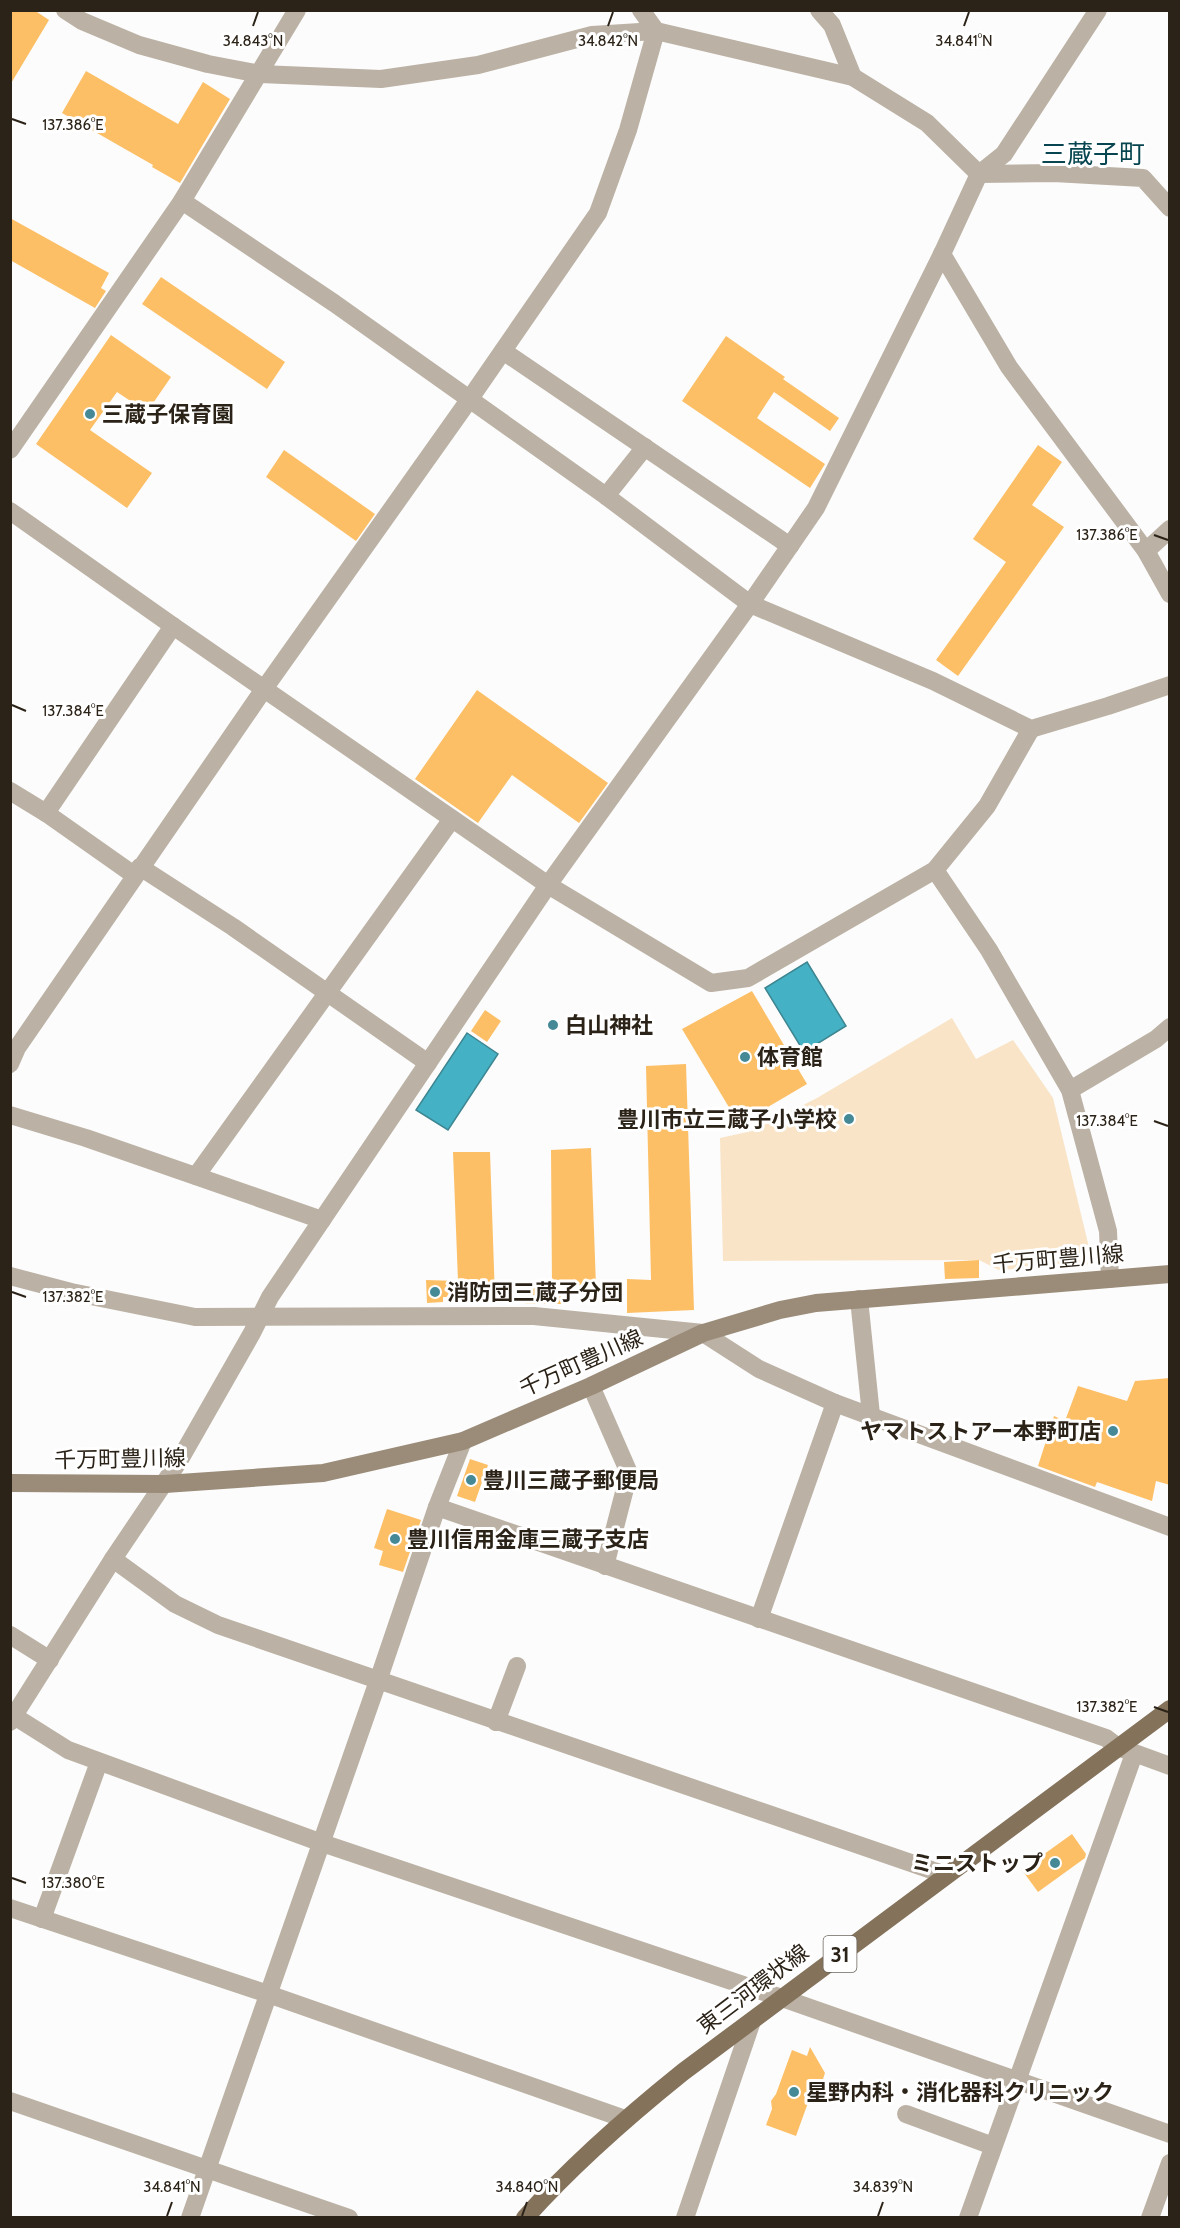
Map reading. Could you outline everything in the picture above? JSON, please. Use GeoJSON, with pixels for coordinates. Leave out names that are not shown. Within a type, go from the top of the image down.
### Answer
{"type":"FeatureCollection","features":[{"type":"Feature","properties":{"kind":"main road","name":"千万町豊川線"},"geometry":{"type":"LineString","coordinates":[[10,1484],[165,1485],[323,1473],[463,1441],[591,1386],[703,1333],[780,1310],[816,1303],[859,1299],[1170,1274]]}},
{"type":"Feature","properties":{"kind":"main road","name":"東三河環状線"},"geometry":{"type":"LineString","coordinates":[[525,2217],[625,2119],[683,2072],[946,1875],[1126,1750],[1170,1709]]}},
{"type":"Feature","properties":{"kind":"street"},"geometry":{"type":"LineString","coordinates":[[65,10],[82,21],[139,45],[208,64],[260,74],[381,79],[478,64],[592,35],[656,31],[853,77],[927,123],[980,174],[1054,173],[1143,178],[1170,208]]}},
{"type":"Feature","properties":{"kind":"street"},"geometry":{"type":"LineString","coordinates":[[10,450],[182,201],[297,10]]}},
{"type":"Feature","properties":{"kind":"street"},"geometry":{"type":"LineString","coordinates":[[641,10],[656,31]]}},
{"type":"Feature","properties":{"kind":"street"},"geometry":{"type":"LineString","coordinates":[[819,10],[832,26],[853,77]]}},
{"type":"Feature","properties":{"kind":"street"},"geometry":{"type":"LineString","coordinates":[[1098,10],[1004,154],[980,174],[816,508],[750,604],[548,885],[270,1297],[165,1485],[113,1559],[12,1719],[68,1750],[322,1843],[782,1998],[1170,2134]]}},
{"type":"Feature","properties":{"kind":"street"},"geometry":{"type":"LineString","coordinates":[[10,1064],[17,1048],[137,871],[470,399],[598,213],[628,130],[656,31]]}},
{"type":"Feature","properties":{"kind":"street"},"geometry":{"type":"LineString","coordinates":[[182,201],[334,303],[470,399],[606,496],[750,604],[933,681],[1031,729],[1170,685]]}},
{"type":"Feature","properties":{"kind":"street"},"geometry":{"type":"LineString","coordinates":[[942,254],[1009,367],[1146,551],[1170,594]]}},
{"type":"Feature","properties":{"kind":"street"},"geometry":{"type":"LineString","coordinates":[[503,351],[790,546]]}},
{"type":"Feature","properties":{"kind":"street"},"geometry":{"type":"LineString","coordinates":[[606,496],[645,447]]}},
{"type":"Feature","properties":{"kind":"street"},"geometry":{"type":"LineString","coordinates":[[10,511],[548,885],[711,983],[748,978],[935,870],[987,806],[1031,729]]}},
{"type":"Feature","properties":{"kind":"street"},"geometry":{"type":"LineString","coordinates":[[1146,551],[1170,529]]}},
{"type":"Feature","properties":{"kind":"street"},"geometry":{"type":"LineString","coordinates":[[46,813],[173,626]]}},
{"type":"Feature","properties":{"kind":"street"},"geometry":{"type":"LineString","coordinates":[[10,791],[137,871],[233,927],[428,1063]]}},
{"type":"Feature","properties":{"kind":"street"},"geometry":{"type":"LineString","coordinates":[[196,1176],[452,819]]}},
{"type":"Feature","properties":{"kind":"street"},"geometry":{"type":"LineString","coordinates":[[935,870],[989,950],[1070,1090],[1108,1231],[1110,1279]]}},
{"type":"Feature","properties":{"kind":"street"},"geometry":{"type":"LineString","coordinates":[[1070,1090],[1156,1039],[1170,1027]]}},
{"type":"Feature","properties":{"kind":"street"},"geometry":{"type":"LineString","coordinates":[[10,1114],[322,1220]]}},
{"type":"Feature","properties":{"kind":"street"},"geometry":{"type":"LineString","coordinates":[[10,1276],[71,1292],[195,1317],[534,1316],[703,1333],[759,1369],[835,1403],[1170,1527]]}},
{"type":"Feature","properties":{"kind":"street"},"geometry":{"type":"LineString","coordinates":[[859,1299],[871,1415]]}},
{"type":"Feature","properties":{"kind":"street"},"geometry":{"type":"LineString","coordinates":[[591,1386],[629,1473],[605,1566]]}},
{"type":"Feature","properties":{"kind":"street"},"geometry":{"type":"LineString","coordinates":[[759,1619],[835,1403]]}},
{"type":"Feature","properties":{"kind":"street"},"geometry":{"type":"LineString","coordinates":[[190,2217],[437,1507],[463,1441]]}},
{"type":"Feature","properties":{"kind":"street"},"geometry":{"type":"LineString","coordinates":[[437,1507],[1106,1738],[1126,1750],[1170,1766]]}},
{"type":"Feature","properties":{"kind":"street"},"geometry":{"type":"LineString","coordinates":[[113,1559],[175,1604],[218,1625],[946,1875]]}},
{"type":"Feature","properties":{"kind":"street"},"geometry":{"type":"LineString","coordinates":[[10,1635],[50,1660]]}},
{"type":"Feature","properties":{"kind":"street"},"geometry":{"type":"LineString","coordinates":[[496,1722],[517,1666]]}},
{"type":"Feature","properties":{"kind":"street"},"geometry":{"type":"LineString","coordinates":[[968,2217],[1017,2082],[1126,1750]]}},
{"type":"Feature","properties":{"kind":"street"},"geometry":{"type":"LineString","coordinates":[[42,1919],[99,1762]]}},
{"type":"Feature","properties":{"kind":"street"},"geometry":{"type":"LineString","coordinates":[[10,1908],[268,1994],[625,2119]]}},
{"type":"Feature","properties":{"kind":"street"},"geometry":{"type":"LineString","coordinates":[[684,2217],[752,2020]]}},
{"type":"Feature","properties":{"kind":"street"},"geometry":{"type":"LineString","coordinates":[[10,2101],[349,2217]]}},
{"type":"Feature","properties":{"kind":"street"},"geometry":{"type":"LineString","coordinates":[[906,2114],[993,2146]]}},
{"type":"Feature","properties":{"kind":"street"},"geometry":{"type":"LineString","coordinates":[[1150,2217],[1170,2163]]}},
{"type":"Feature","properties":{"kind":"shaded area"},"geometry":{"type":"Polygon","coordinates":[[[952,1018],[976,1059],[1013,1040],[1053,1098],[1093,1264],[999,1270],[979,1260],[723,1261],[720,1138],[752,1131],[817,1098],[952,1018]]]}},
{"type":"Feature","properties":{"kind":"water"},"geometry":{"type":"Polygon","coordinates":[[[807,962],[846,1026],[804,1052],[765,988],[807,962]]]}},
{"type":"Feature","properties":{"kind":"water"},"geometry":{"type":"Polygon","coordinates":[[[467,1033],[498,1054],[448,1130],[416,1110],[467,1033]]]}},
{"type":"Feature","properties":{"kind":"building"},"geometry":{"type":"Polygon","coordinates":[[[10,10],[34,10],[49,20],[10,85],[10,10]]]}},
{"type":"Feature","properties":{"kind":"building"},"geometry":{"type":"Polygon","coordinates":[[[86,71],[178,124],[203,82],[230,99],[180,183],[62,113],[86,71]]]}},
{"type":"Feature","properties":{"kind":"building"},"geometry":{"type":"Polygon","coordinates":[[[10,218],[109,273],[101,288],[106,291],[95,308],[10,260],[10,218]]]}},
{"type":"Feature","properties":{"kind":"building"},"geometry":{"type":"Polygon","coordinates":[[[161,277],[285,362],[267,389],[142,304],[161,277]]]}},
{"type":"Feature","properties":{"kind":"building"},"geometry":{"type":"Polygon","coordinates":[[[111,335],[171,377],[147,412],[117,392],[90,430],[152,473],[127,508],[36,444],[111,335]]]}},
{"type":"Feature","properties":{"kind":"building"},"geometry":{"type":"Polygon","coordinates":[[[726,336],[839,418],[830,431],[774,392],[757,418],[825,464],[810,488],[682,401],[726,336]]]}},
{"type":"Feature","properties":{"kind":"building"},"geometry":{"type":"Polygon","coordinates":[[[1038,445],[1062,462],[1032,505],[1064,527],[958,676],[936,660],[1006,562],[973,539],[1038,445]]]}},
{"type":"Feature","properties":{"kind":"building"},"geometry":{"type":"Polygon","coordinates":[[[284,450],[375,514],[356,541],[266,477],[284,450]]]}},
{"type":"Feature","properties":{"kind":"building"},"geometry":{"type":"Polygon","coordinates":[[[477,690],[608,783],[579,823],[512,775],[478,823],[415,779],[477,690]]]}},
{"type":"Feature","properties":{"kind":"building","name":"体育館"},"geometry":{"type":"Polygon","coordinates":[[[752,991],[807,1084],[739,1124],[682,1029],[752,991]]]}},
{"type":"Feature","properties":{"kind":"building"},"geometry":{"type":"Polygon","coordinates":[[[485,1010],[501,1021],[487,1042],[471,1031],[485,1010]]]}},
{"type":"Feature","properties":{"kind":"building"},"geometry":{"type":"Polygon","coordinates":[[[686,1064],[694,1310],[627,1313],[627,1279],[651,1280],[646,1066],[686,1064]]]}},
{"type":"Feature","properties":{"kind":"building"},"geometry":{"type":"Polygon","coordinates":[[[591,1148],[596,1286],[570,1285],[569,1304],[525,1304],[525,1286],[552,1286],[551,1150],[591,1148]]]}},
{"type":"Feature","properties":{"kind":"building"},"geometry":{"type":"Polygon","coordinates":[[[453,1152],[490,1152],[495,1298],[443,1297],[443,1302],[427,1303],[426,1280],[458,1281],[453,1152]]]}},
{"type":"Feature","properties":{"kind":"building"},"geometry":{"type":"Polygon","coordinates":[[[979,1260],[979,1278],[945,1279],[944,1262],[979,1260]]]}},
{"type":"Feature","properties":{"kind":"building"},"geometry":{"type":"Polygon","coordinates":[[[1170,1378],[1170,1485],[1156,1481],[1152,1501],[1097,1482],[1095,1487],[1038,1466],[1054,1416],[1065,1421],[1078,1386],[1127,1401],[1135,1381],[1170,1378]]]}},
{"type":"Feature","properties":{"kind":"building"},"geometry":{"type":"Polygon","coordinates":[[[470,1459],[488,1465],[475,1502],[457,1496],[470,1459]]]}},
{"type":"Feature","properties":{"kind":"building"},"geometry":{"type":"Polygon","coordinates":[[[387,1509],[421,1520],[403,1572],[379,1565],[383,1551],[374,1548],[387,1509]]]}},
{"type":"Feature","properties":{"kind":"building","name":"ミニストップ"},"geometry":{"type":"Polygon","coordinates":[[[1072,1834],[1086,1854],[1085,1858],[1038,1892],[1022,1870],[1072,1834]]]}},
{"type":"Feature","properties":{"kind":"building","name":"星野内科・消化器科クリニック"},"geometry":{"type":"Polygon","coordinates":[[[810,2047],[825,2073],[820,2088],[814,2086],[796,2136],[766,2125],[772,2109],[771,2101],[776,2094],[792,2050],[807,2056],[810,2047]]]}},
{"type":"Feature","properties":{"kind":"place","name":"三蔵子保育園"},"geometry":{"type":"Point","coordinates":[90,414]}},
{"type":"Feature","properties":{"kind":"place","name":"白山神社"},"geometry":{"type":"Point","coordinates":[553,1025]}},
{"type":"Feature","properties":{"kind":"place","name":"体育館"},"geometry":{"type":"Point","coordinates":[745,1057]}},
{"type":"Feature","properties":{"kind":"place","name":"豊川市立三蔵子小学校"},"geometry":{"type":"Point","coordinates":[849,1119]}},
{"type":"Feature","properties":{"kind":"place","name":"消防団三蔵子分団"},"geometry":{"type":"Point","coordinates":[435,1292]}},
{"type":"Feature","properties":{"kind":"place","name":"ヤマトストアー本野町店"},"geometry":{"type":"Point","coordinates":[1113,1431]}},
{"type":"Feature","properties":{"kind":"place","name":"豊川三蔵子郵便局"},"geometry":{"type":"Point","coordinates":[471,1480]}},
{"type":"Feature","properties":{"kind":"place","name":"豊川信用金庫三蔵子支店"},"geometry":{"type":"Point","coordinates":[395,1539]}},
{"type":"Feature","properties":{"kind":"place","name":"ミニストップ"},"geometry":{"type":"Point","coordinates":[1055,1863]}},
{"type":"Feature","properties":{"kind":"place","name":"星野内科・消化器科クリニック"},"geometry":{"type":"Point","coordinates":[794,2092]}},
{"type":"Feature","properties":{"kind":"district","name":"三蔵子町"},"geometry":{"type":"Point","coordinates":[1093,154]}}]}
